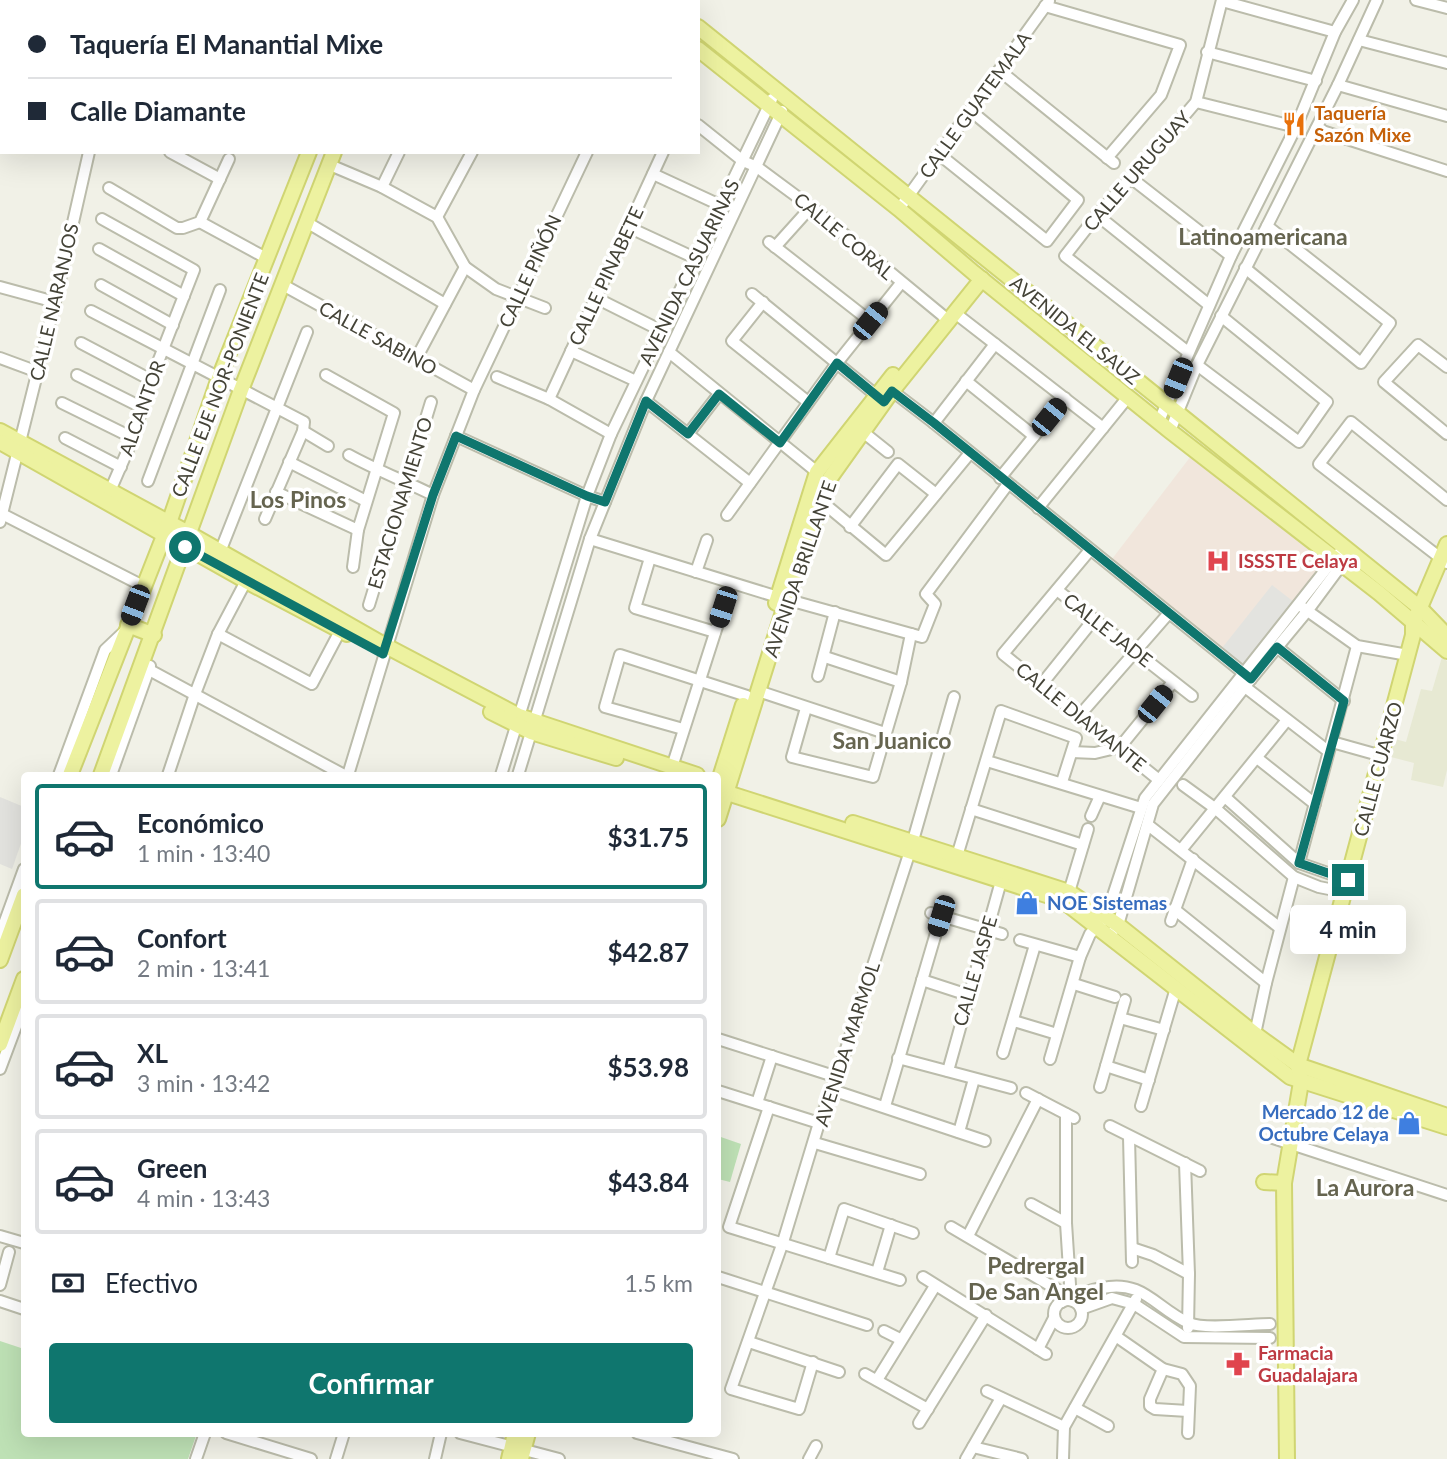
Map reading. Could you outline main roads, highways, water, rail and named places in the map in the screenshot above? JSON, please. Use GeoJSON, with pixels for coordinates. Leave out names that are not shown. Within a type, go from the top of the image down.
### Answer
{"type":"FeatureCollection","features":[{"type":"Feature","properties":{"kind":"main road","name":"AVENIDA EL SAUZ"},"geometry":{"type":"LineString","coordinates":[[700,29],[1423,610],[1447,636]]}},
{"type":"Feature","properties":{"kind":"main road","name":"AVENIDA EL SAUZ"},"geometry":{"type":"LineString","coordinates":[[700,51],[1128,397],[1338,562],[1415,629],[1447,651]]}},
{"type":"Feature","properties":{"kind":"main road","name":"CALLE EJE NOR-PONIENTE"},"geometry":{"type":"LineString","coordinates":[[71,772],[167,529],[219,378],[308,154]]}},
{"type":"Feature","properties":{"kind":"main road","name":"CALLE EJE NOR-PONIENTE"},"geometry":{"type":"LineString","coordinates":[[102,772],[146,668],[152,639],[241,390],[332,158]]}},
{"type":"Feature","properties":{"kind":"main road"},"geometry":{"type":"LineString","coordinates":[[265,265],[268,279],[284,283]]}},
{"type":"Feature","properties":{"kind":"main road","name":"AVENIDA BRILLANTE"},"geometry":{"type":"LineString","coordinates":[[721,786],[782,598],[817,472],[948,317],[978,276]]}},
{"type":"Feature","properties":{"kind":"main road"},"geometry":{"type":"LineString","coordinates":[[252,297],[261,295],[270,300],[274,307]]}},
{"type":"Feature","properties":{"kind":"main road","name":"AVENIDA BRILLANTE"},"geometry":{"type":"LineString","coordinates":[[782,598],[830,478],[863,432],[884,394]]}},
{"type":"Feature","properties":{"kind":"main road"},"geometry":{"type":"LineString","coordinates":[[0,431],[18,446],[187,540],[246,581],[340,631],[384,650]]}},
{"type":"Feature","properties":{"kind":"main road"},"geometry":{"type":"LineString","coordinates":[[0,442],[18,446],[110,491],[167,529]]}},
{"type":"Feature","properties":{"kind":"main road"},"geometry":{"type":"LineString","coordinates":[[187,540],[220,552],[384,650],[517,721],[671,771]]}},
{"type":"Feature","properties":{"kind":"main road","name":"CALLE CUARZO"},"geometry":{"type":"LineString","coordinates":[[1298,1065],[1415,629],[1445,562],[1447,544]]}},
{"type":"Feature","properties":{"kind":"main road"},"geometry":{"type":"LineString","coordinates":[[127,627],[152,639]]}},
{"type":"Feature","properties":{"kind":"main road"},"geometry":{"type":"LineString","coordinates":[[721,786],[1002,876],[1069,892],[1176,988],[1269,1062],[1301,1082],[1447,1128]]}},
{"type":"Feature","properties":{"kind":"main road"},"geometry":{"type":"LineString","coordinates":[[911,846],[957,856],[1062,900],[1108,926],[1298,1065],[1447,1116]]}},
{"type":"Feature","properties":{"kind":"main road"},"geometry":{"type":"LineString","coordinates":[[0,960],[21,903]]}},
{"type":"Feature","properties":{"kind":"main road"},"geometry":{"type":"LineString","coordinates":[[0,1044],[21,987]]}},
{"type":"Feature","properties":{"kind":"main road"},"geometry":{"type":"LineString","coordinates":[[1287,1459],[1284,1183],[1301,1082],[1298,1065]]}},
{"type":"Feature","properties":{"kind":"main road"},"geometry":{"type":"LineString","coordinates":[[1264,1182],[1284,1183]]}},
{"type":"Feature","properties":{"kind":"place","name":"Taquería Sazón Mixe"},"geometry":{"type":"Point","coordinates":[1294,124]}},
{"type":"Feature","properties":{"kind":"place","name":"ISSSTE Celaya"},"geometry":{"type":"Point","coordinates":[1218,561]}},
{"type":"Feature","properties":{"kind":"place","name":"NOE Sistemas"},"geometry":{"type":"Point","coordinates":[1027,903]}},
{"type":"Feature","properties":{"kind":"place","name":"Mercado 12 de Octubre Celaya"},"geometry":{"type":"Point","coordinates":[1409,1123]}},
{"type":"Feature","properties":{"kind":"place","name":"Farmacia Guadalajara"},"geometry":{"type":"Point","coordinates":[1238,1364]}},
{"type":"Feature","properties":{"kind":"district","name":"Latinoamericana"},"geometry":{"type":"Point","coordinates":[1263,237]}},
{"type":"Feature","properties":{"kind":"district","name":"Los Pinos"},"geometry":{"type":"Point","coordinates":[298,500]}},
{"type":"Feature","properties":{"kind":"district","name":"San Juanico"},"geometry":{"type":"Point","coordinates":[892,741]}},
{"type":"Feature","properties":{"kind":"district","name":"La Aurora"},"geometry":{"type":"Point","coordinates":[1365,1188]}},
{"type":"Feature","properties":{"kind":"district","name":"Pedrergal De San Angel"},"geometry":{"type":"Point","coordinates":[1036,1279]}}]}
